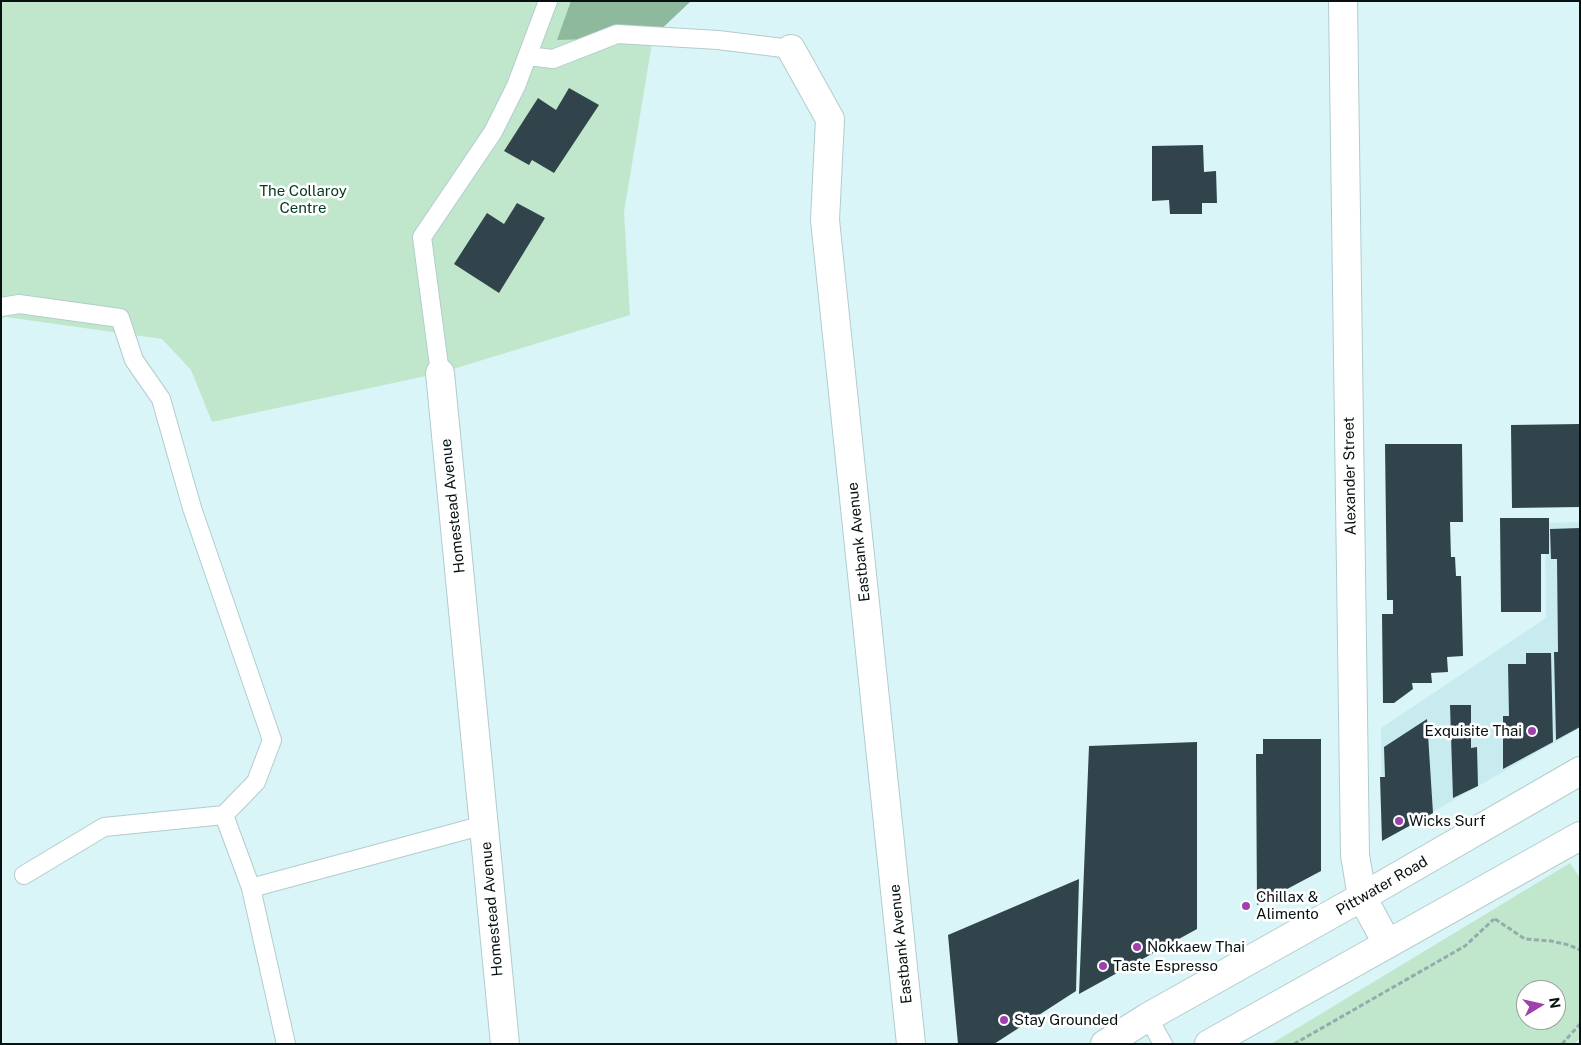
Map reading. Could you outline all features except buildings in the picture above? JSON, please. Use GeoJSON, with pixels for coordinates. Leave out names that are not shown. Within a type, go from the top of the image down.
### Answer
{"type":"FeatureCollection","features":[{"type":"Feature","properties":{"kind":"main road","name":"Alexander Street"},"geometry":{"type":"LineString","coordinates":[[1343,1],[1355,856],[1362,898],[1387,943]]}},
{"type":"Feature","properties":{"kind":"main road","name":"Eastbank Avenue"},"geometry":{"type":"LineString","coordinates":[[791,48],[830,119],[825,220],[911,1044]]}},
{"type":"Feature","properties":{"kind":"main road","name":"Homestead Avenue"},"geometry":{"type":"LineString","coordinates":[[440,373],[505,1044]]}},
{"type":"Feature","properties":{"kind":"main road","name":"Pittwater Road"},"geometry":{"type":"LineString","coordinates":[[1105,1044],[1148,1017],[1362,898],[1580,771]]}},
{"type":"Feature","properties":{"kind":"main road"},"geometry":{"type":"LineString","coordinates":[[1209,1044],[1580,836]]}},
{"type":"Feature","properties":{"kind":"lane","name":"Homestead Avenue"},"geometry":{"type":"LineString","coordinates":[[440,373],[422,237],[493,132],[516,86],[548,1]]}},
{"type":"Feature","properties":{"kind":"lane"},"geometry":{"type":"LineString","coordinates":[[528,56],[553,59],[617,34],[718,40],[791,48]]}},
{"type":"Feature","properties":{"kind":"lane"},"geometry":{"type":"LineString","coordinates":[[1,307],[19,304],[120,318],[134,360],[161,399],[192,508],[272,740],[256,782],[224,814],[104,827],[24,875]]}},
{"type":"Feature","properties":{"kind":"lane"},"geometry":{"type":"LineString","coordinates":[[224,814],[251,888],[286,1044]]}},
{"type":"Feature","properties":{"kind":"lane"},"geometry":{"type":"LineString","coordinates":[[251,888],[484,825]]}},
{"type":"Feature","properties":{"kind":"lane"},"geometry":{"type":"LineString","coordinates":[[1148,1017],[1163,1044]]}},
{"type":"Feature","properties":{"kind":"path"},"geometry":{"type":"LineString","coordinates":[[1294,1044],[1464,946],[1503,914]]}},
{"type":"Feature","properties":{"kind":"path"},"geometry":{"type":"LineString","coordinates":[[1495,919],[1525,939],[1560,943],[1580,950]]}},
{"type":"Feature","properties":{"kind":"path"},"geometry":{"type":"LineString","coordinates":[[1562,1044],[1580,1024]]}},
{"type":"Feature","properties":{"kind":"shaded area"},"geometry":{"type":"Polygon","coordinates":[[[1580,522],[1580,728],[1382,841],[1381,728],[1546,618],[1545,523],[1580,522]]]}},
{"type":"Feature","properties":{"kind":"green space","name":"The Collaroy Centre"},"geometry":{"type":"Polygon","coordinates":[[[1,1],[655,1],[653,37],[624,212],[630,315],[440,373],[212,422],[191,370],[162,339],[6,317],[1,318],[1,1]]]}},
{"type":"Feature","properties":{"kind":"green space"},"geometry":{"type":"Polygon","coordinates":[[[571,1],[691,1],[653,37],[557,40],[571,1]]]}},
{"type":"Feature","properties":{"kind":"green space"},"geometry":{"type":"Polygon","coordinates":[[[1570,863],[1580,878],[1580,1038],[1574,1044],[1271,1044],[1570,863]]]}},
{"type":"Feature","properties":{"kind":"place","name":"Exquisite Thai"},"geometry":{"type":"Point","coordinates":[1532,731]}},
{"type":"Feature","properties":{"kind":"place","name":"Wicks Surf"},"geometry":{"type":"Point","coordinates":[1399,821]}},
{"type":"Feature","properties":{"kind":"place","name":"Chillax & Alimento"},"geometry":{"type":"Point","coordinates":[1246,906]}},
{"type":"Feature","properties":{"kind":"place","name":"Nokkaew Thai"},"geometry":{"type":"Point","coordinates":[1137,947]}},
{"type":"Feature","properties":{"kind":"place","name":"Taste Espresso"},"geometry":{"type":"Point","coordinates":[1103,966]}},
{"type":"Feature","properties":{"kind":"place","name":"Stay Grounded"},"geometry":{"type":"Point","coordinates":[1004,1020]}}]}
